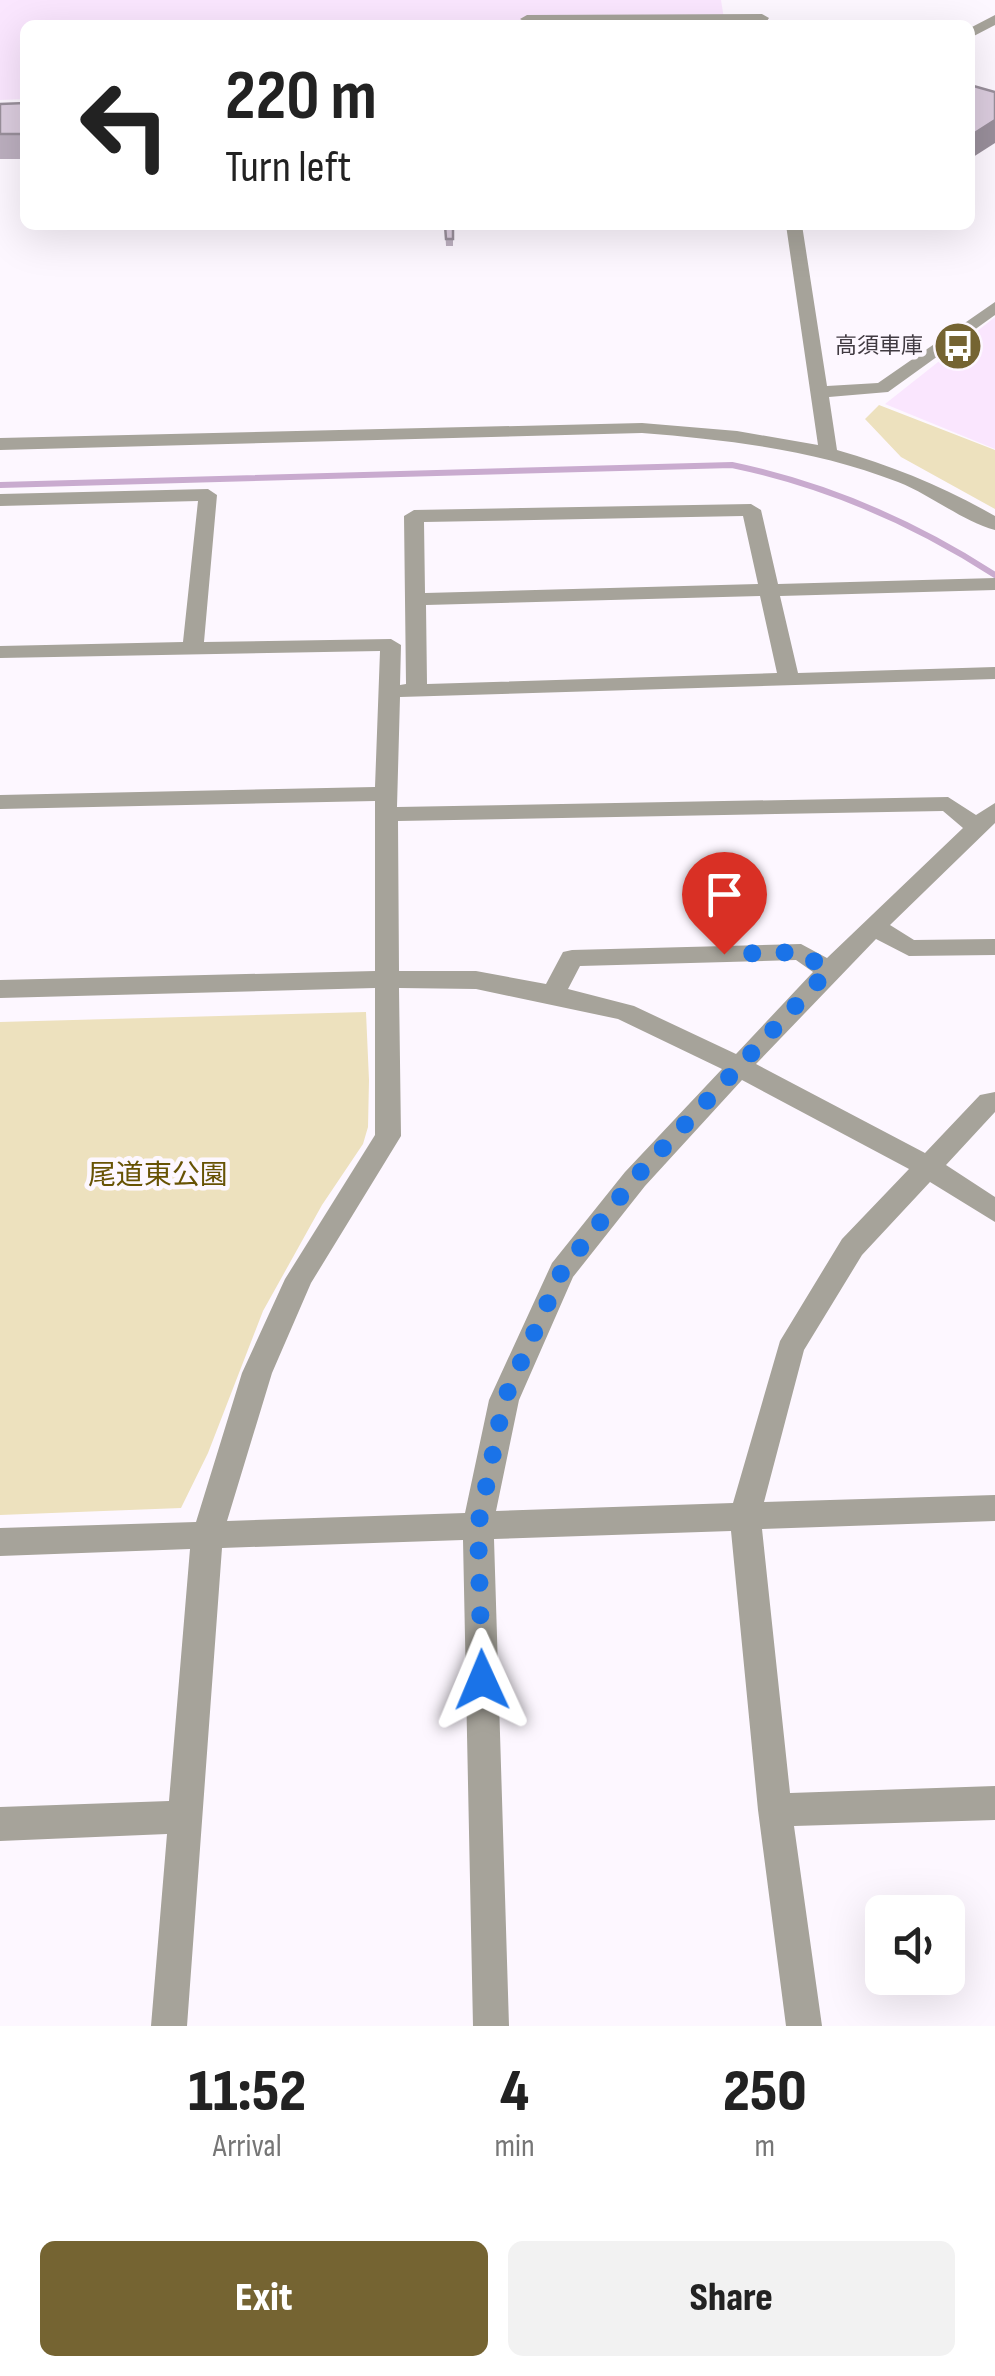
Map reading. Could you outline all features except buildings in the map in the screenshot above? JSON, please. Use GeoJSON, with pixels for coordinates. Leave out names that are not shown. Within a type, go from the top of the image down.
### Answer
{"type":"FeatureCollection","features":[{"type":"Feature","properties":{"kind":"street"},"geometry":{"type":"LineString","coordinates":[[526,19],[644,20]]}},
{"type":"Feature","properties":{"kind":"street"},"geometry":{"type":"LineString","coordinates":[[795,230],[828,451]]}},
{"type":"Feature","properties":{"kind":"street"},"geometry":{"type":"LineString","coordinates":[[820,392],[882,388],[995,307]]}},
{"type":"Feature","properties":{"kind":"street"},"geometry":{"type":"LineString","coordinates":[[0,444],[642,428],[734,435],[828,451],[893,472],[957,500],[995,524]]}},
{"type":"Feature","properties":{"kind":"street"},"geometry":{"type":"LineString","coordinates":[[0,500],[208,495],[193,648]]}},
{"type":"Feature","properties":{"kind":"street"},"geometry":{"type":"LineString","coordinates":[[417,690],[414,516],[751,510],[789,679]]}},
{"type":"Feature","properties":{"kind":"street"},"geometry":{"type":"LineString","coordinates":[[416,599],[994,584]]}},
{"type":"Feature","properties":{"kind":"street"},"geometry":{"type":"LineString","coordinates":[[0,652],[391,645],[386,804],[388,1136],[299,1278],[257,1373],[207,1535],[169,2026]]}},
{"type":"Feature","properties":{"kind":"street"},"geometry":{"type":"LineString","coordinates":[[388,691],[987,673],[995,697]]}},
{"type":"Feature","properties":{"kind":"street"},"geometry":{"type":"LineString","coordinates":[[0,802],[948,804],[986,818],[828,971],[635,1178],[562,1271],[504,1400],[478,1526],[491,2026]]}},
{"type":"Feature","properties":{"kind":"street"},"geometry":{"type":"LineString","coordinates":[[874,926],[910,948],[995,947]]}},
{"type":"Feature","properties":{"kind":"street"},"geometry":{"type":"LineString","coordinates":[[553,994],[572,958],[801,952],[828,971]]}},
{"type":"Feature","properties":{"kind":"street"},"geometry":{"type":"LineString","coordinates":[[0,989],[390,979],[476,980],[553,994],[626,1012],[738,1066],[930,1168],[995,1211]]}},
{"type":"Feature","properties":{"kind":"street"},"geometry":{"type":"LineString","coordinates":[[804,2026],[775,1810],[745,1516],[790,1350],[852,1247],[989,1102],[995,1102]]}},
{"type":"Feature","properties":{"kind":"street"},"geometry":{"type":"LineString","coordinates":[[0,1542],[995,1508]]}},
{"type":"Feature","properties":{"kind":"street"},"geometry":{"type":"LineString","coordinates":[[775,1810],[995,1802]]}},
{"type":"Feature","properties":{"kind":"street"},"geometry":{"type":"LineString","coordinates":[[0,1824],[185,1818]]}},
{"type":"Feature","properties":{"kind":"shaded area"},"geometry":{"type":"Polygon","coordinates":[[[0,0],[721,0],[724,20],[20,20],[20,99],[0,100],[0,0]]]}},
{"type":"Feature","properties":{"kind":"shaded area","name":"高須車庫"},"geometry":{"type":"Polygon","coordinates":[[[995,317],[995,449],[885,404],[995,317]]]}},
{"type":"Feature","properties":{"kind":"green space"},"geometry":{"type":"Polygon","coordinates":[[[879,405],[995,450],[995,509],[901,457],[865,419],[879,405]]]}},
{"type":"Feature","properties":{"kind":"green space","name":"尾道東公園"},"geometry":{"type":"Polygon","coordinates":[[[366,1012],[368,1127],[363,1144],[322,1205],[263,1311],[208,1453],[181,1508],[0,1515],[0,1022],[366,1012]]]}},
{"type":"Feature","properties":{"kind":"waterway"},"geometry":{"type":"LineString","coordinates":[[0,485],[732,465],[802,483],[869,508],[933,538],[995,575]]}},
{"type":"Feature","properties":{"kind":"place","name":"高須車庫"},"geometry":{"type":"Point","coordinates":[958,346]}},
{"type":"Feature","properties":{"kind":"route"},"geometry":{"type":"LineString","coordinates":[[482,1680],[478,1526],[504,1400],[562,1271],[635,1178],[828,971],[801,952],[724,954]]}}]}
